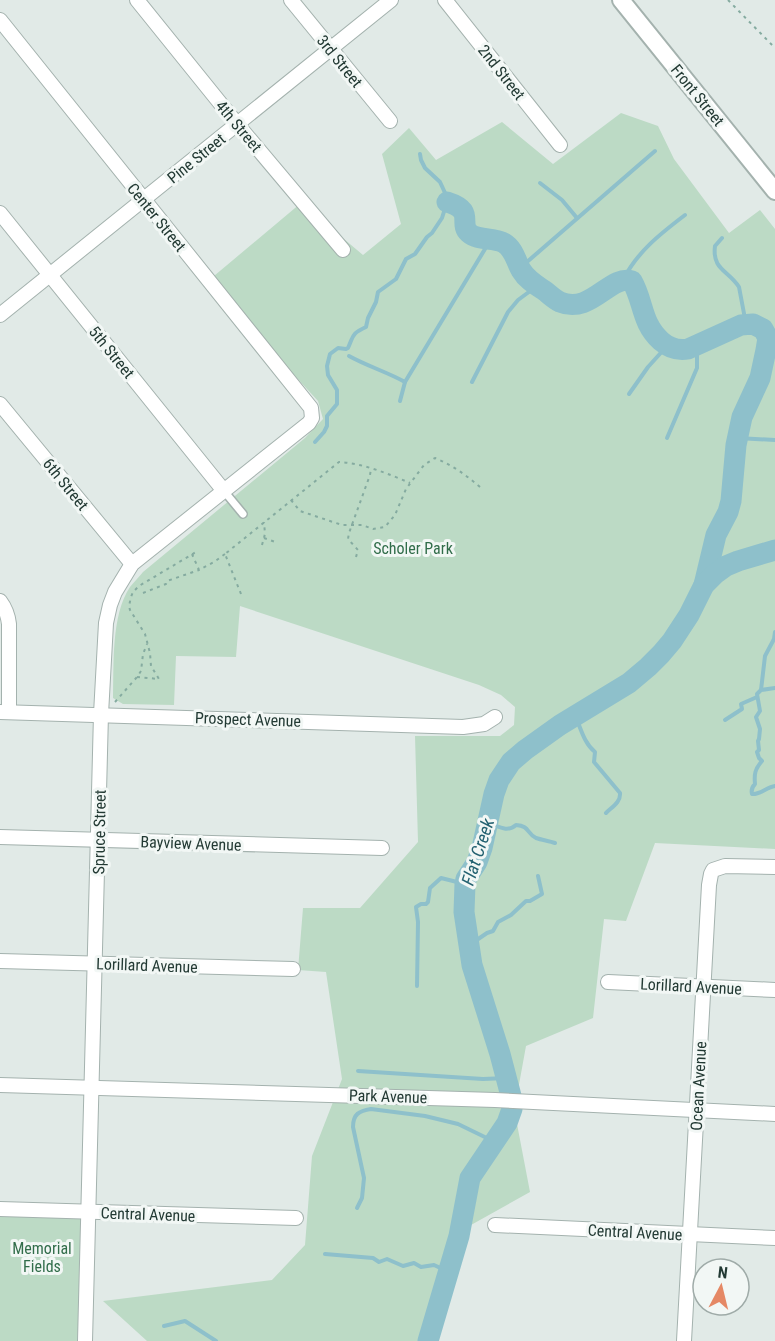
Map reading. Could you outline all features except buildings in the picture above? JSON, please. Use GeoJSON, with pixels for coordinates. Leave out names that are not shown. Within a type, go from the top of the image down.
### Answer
{"type":"FeatureCollection","features":[{"type":"Feature","properties":{"kind":"street","name":"4th Street"},"geometry":{"type":"LineString","coordinates":[[137,0],[237,124],[344,250]]}},
{"type":"Feature","properties":{"kind":"street","name":"3rd Street"},"geometry":{"type":"LineString","coordinates":[[291,0],[390,122]]}},
{"type":"Feature","properties":{"kind":"street","name":"Pine Street"},"geometry":{"type":"LineString","coordinates":[[0,315],[391,0]]}},
{"type":"Feature","properties":{"kind":"street","name":"2nd Street"},"geometry":{"type":"LineString","coordinates":[[445,0],[560,145]]}},
{"type":"Feature","properties":{"kind":"street","name":"Front Street"},"geometry":{"type":"LineString","coordinates":[[621,0],[775,191]]}},
{"type":"Feature","properties":{"kind":"street","name":"Center Street"},"geometry":{"type":"LineString","coordinates":[[0,20],[311,408],[312,414]]}},
{"type":"Feature","properties":{"kind":"street","name":"5th Street"},"geometry":{"type":"LineString","coordinates":[[0,213],[224,491]]}},
{"type":"Feature","properties":{"kind":"street","name":"6th Street"},"geometry":{"type":"LineString","coordinates":[[0,404],[132,564]]}},
{"type":"Feature","properties":{"kind":"street","name":"Spruce Street"},"geometry":{"type":"LineString","coordinates":[[84,1341],[101,714],[106,622],[110,605],[132,564],[309,423],[312,414]]}},
{"type":"Feature","properties":{"kind":"street"},"geometry":{"type":"LineString","coordinates":[[0,601],[8,615],[10,634],[5,712]]}},
{"type":"Feature","properties":{"kind":"street","name":"Prospect Avenue"},"geometry":{"type":"LineString","coordinates":[[5,712],[463,727],[484,724],[495,717]]}},
{"type":"Feature","properties":{"kind":"street","name":"Bayview Avenue"},"geometry":{"type":"LineString","coordinates":[[0,837],[382,848]]}},
{"type":"Feature","properties":{"kind":"street","name":"Ocean Avenue"},"geometry":{"type":"LineString","coordinates":[[684,1341],[711,874],[713,870],[720,867],[775,867]]}},
{"type":"Feature","properties":{"kind":"street","name":"Lorillard Avenue"},"geometry":{"type":"LineString","coordinates":[[0,961],[293,969]]}},
{"type":"Feature","properties":{"kind":"street","name":"Lorillard Avenue"},"geometry":{"type":"LineString","coordinates":[[608,982],[775,990]]}},
{"type":"Feature","properties":{"kind":"street","name":"Park Avenue"},"geometry":{"type":"LineString","coordinates":[[0,1084],[495,1100],[775,1114]]}},
{"type":"Feature","properties":{"kind":"street","name":"Central Avenue"},"geometry":{"type":"LineString","coordinates":[[0,1209],[296,1218]]}},
{"type":"Feature","properties":{"kind":"street","name":"Central Avenue"},"geometry":{"type":"LineString","coordinates":[[495,1225],[775,1238]]}},
{"type":"Feature","properties":{"kind":"lane"},"geometry":{"type":"LineString","coordinates":[[224,491],[243,514]]}},
{"type":"Feature","properties":{"kind":"path"},"geometry":{"type":"LineString","coordinates":[[728,0],[775,48]]}},
{"type":"Feature","properties":{"kind":"path"},"geometry":{"type":"LineString","coordinates":[[291,500],[300,511],[342,525],[362,525],[374,529],[385,527],[395,515],[410,483],[424,465],[435,458],[463,473],[480,487]]}},
{"type":"Feature","properties":{"kind":"path"},"geometry":{"type":"LineString","coordinates":[[144,593],[214,562],[339,462],[351,463],[410,483]]}},
{"type":"Feature","properties":{"kind":"path"},"geometry":{"type":"LineString","coordinates":[[356,557],[358,550],[348,539],[371,469]]}},
{"type":"Feature","properties":{"kind":"path"},"geometry":{"type":"LineString","coordinates":[[262,545],[264,522]]}},
{"type":"Feature","properties":{"kind":"path"},"geometry":{"type":"LineString","coordinates":[[264,538],[278,543]]}},
{"type":"Feature","properties":{"kind":"path"},"geometry":{"type":"LineString","coordinates":[[137,677],[159,679],[151,666],[145,634],[130,610],[133,592],[194,553],[199,570]]}},
{"type":"Feature","properties":{"kind":"path"},"geometry":{"type":"LineString","coordinates":[[225,554],[241,594]]}},
{"type":"Feature","properties":{"kind":"path"},"geometry":{"type":"LineString","coordinates":[[101,714],[112,705],[141,671],[147,644]]}},
{"type":"Feature","properties":{"kind":"green space","name":"Scholer Park"},"geometry":{"type":"Polygon","coordinates":[[[621,113],[658,126],[674,159],[729,233],[760,210],[775,229],[775,849],[655,843],[626,921],[604,919],[593,1018],[526,1046],[518,1090],[517,1124],[530,1192],[471,1225],[436,1341],[147,1341],[103,1301],[272,1280],[305,1245],[312,1156],[342,1079],[326,972],[298,970],[303,908],[360,908],[418,842],[415,736],[500,736],[514,725],[515,707],[501,695],[479,685],[240,606],[236,657],[176,656],[174,705],[123,704],[113,698],[114,656],[119,612],[130,587],[143,572],[305,438],[323,419],[318,401],[208,281],[301,203],[363,255],[401,224],[382,154],[409,128],[436,160],[502,122],[553,164],[621,113]]]}},
{"type":"Feature","properties":{"kind":"green space","name":"Memorial Fields"},"geometry":{"type":"Polygon","coordinates":[[[0,1209],[88,1212],[77,1341],[0,1341],[0,1209]]]}},
{"type":"Feature","properties":{"kind":"waterway"},"geometry":{"type":"LineString","coordinates":[[520,268],[655,151]]}},
{"type":"Feature","properties":{"kind":"waterway"},"geometry":{"type":"LineString","coordinates":[[315,442],[324,432],[327,426],[327,416],[337,404],[337,390],[328,375],[327,366],[330,354],[338,348],[348,348],[355,333],[366,327],[378,292],[396,279],[406,259],[415,254],[442,218],[447,202],[446,195],[440,182],[425,168],[420,154]]}},
{"type":"Feature","properties":{"kind":"waterway"},"geometry":{"type":"LineString","coordinates":[[540,183],[562,200],[577,218]]}},
{"type":"Feature","properties":{"kind":"waterway"},"geometry":{"type":"LineString","coordinates":[[447,202],[464,213],[465,225],[469,233],[504,243],[512,252],[526,277],[560,302],[571,305],[581,303],[616,283],[624,280],[632,281],[650,327],[661,341],[670,347],[680,350],[688,349],[741,325],[753,324],[763,329],[768,338],[760,378],[742,417],[736,445],[731,501],[716,535],[704,585]]}},
{"type":"Feature","properties":{"kind":"waterway"},"geometry":{"type":"LineString","coordinates":[[623,280],[642,252],[685,215]]}},
{"type":"Feature","properties":{"kind":"waterway"},"geometry":{"type":"LineString","coordinates":[[722,238],[715,246],[716,260],[739,287],[746,324]]}},
{"type":"Feature","properties":{"kind":"waterway"},"geometry":{"type":"LineString","coordinates":[[400,401],[405,382],[491,239]]}},
{"type":"Feature","properties":{"kind":"waterway"},"geometry":{"type":"LineString","coordinates":[[472,382],[508,312],[518,300],[537,286]]}},
{"type":"Feature","properties":{"kind":"waterway"},"geometry":{"type":"LineString","coordinates":[[768,338],[775,340]]}},
{"type":"Feature","properties":{"kind":"waterway"},"geometry":{"type":"LineString","coordinates":[[629,394],[648,367],[667,346]]}},
{"type":"Feature","properties":{"kind":"waterway"},"geometry":{"type":"LineString","coordinates":[[667,438],[697,368],[694,347]]}},
{"type":"Feature","properties":{"kind":"waterway"},"geometry":{"type":"LineString","coordinates":[[349,356],[405,382]]}},
{"type":"Feature","properties":{"kind":"waterway"},"geometry":{"type":"LineString","coordinates":[[737,438],[775,440]]}},
{"type":"Feature","properties":{"kind":"waterway","name":"Flat Creek"},"geometry":{"type":"LineString","coordinates":[[428,1341],[459,1236],[470,1178],[507,1123],[512,1109],[500,1054],[472,965],[464,912],[466,879],[477,862],[482,848],[499,780],[511,762],[525,750],[560,725],[629,683],[648,667],[672,641],[689,615],[704,585],[715,574],[738,561],[775,550]]}},
{"type":"Feature","properties":{"kind":"waterway"},"geometry":{"type":"LineString","coordinates":[[761,690],[765,656],[775,632]]}},
{"type":"Feature","properties":{"kind":"waterway"},"geometry":{"type":"LineString","coordinates":[[775,688],[761,690],[757,694],[760,711],[756,717],[760,729],[757,752],[762,761],[756,772],[752,794],[775,786]]}},
{"type":"Feature","properties":{"kind":"waterway"},"geometry":{"type":"LineString","coordinates":[[725,720],[742,709],[741,704],[757,697]]}},
{"type":"Feature","properties":{"kind":"waterway"},"geometry":{"type":"LineString","coordinates":[[575,715],[585,740],[595,752],[594,762],[620,793],[618,802],[606,813]]}},
{"type":"Feature","properties":{"kind":"waterway"},"geometry":{"type":"LineString","coordinates":[[488,823],[506,829],[516,825],[520,826],[526,828],[536,838],[555,843]]}},
{"type":"Feature","properties":{"kind":"waterway"},"geometry":{"type":"LineString","coordinates":[[468,946],[493,931],[498,922],[511,915],[526,901],[542,894],[538,876]]}},
{"type":"Feature","properties":{"kind":"waterway"},"geometry":{"type":"LineString","coordinates":[[417,986],[418,922],[416,907],[428,902],[430,888],[441,878],[465,884]]}},
{"type":"Feature","properties":{"kind":"waterway"},"geometry":{"type":"LineString","coordinates":[[358,1071],[483,1079],[507,1078]]}},
{"type":"Feature","properties":{"kind":"waterway"},"geometry":{"type":"LineString","coordinates":[[357,1208],[362,1198],[364,1178],[353,1127],[354,1119],[360,1112],[371,1109],[425,1116],[458,1124],[495,1142]]}},
{"type":"Feature","properties":{"kind":"waterway"},"geometry":{"type":"LineString","coordinates":[[325,1254],[373,1258],[379,1262],[387,1259],[403,1266],[414,1263],[421,1267],[434,1265],[449,1272]]}},
{"type":"Feature","properties":{"kind":"waterway"},"geometry":{"type":"LineString","coordinates":[[164,1326],[185,1321],[216,1341]]}}]}
